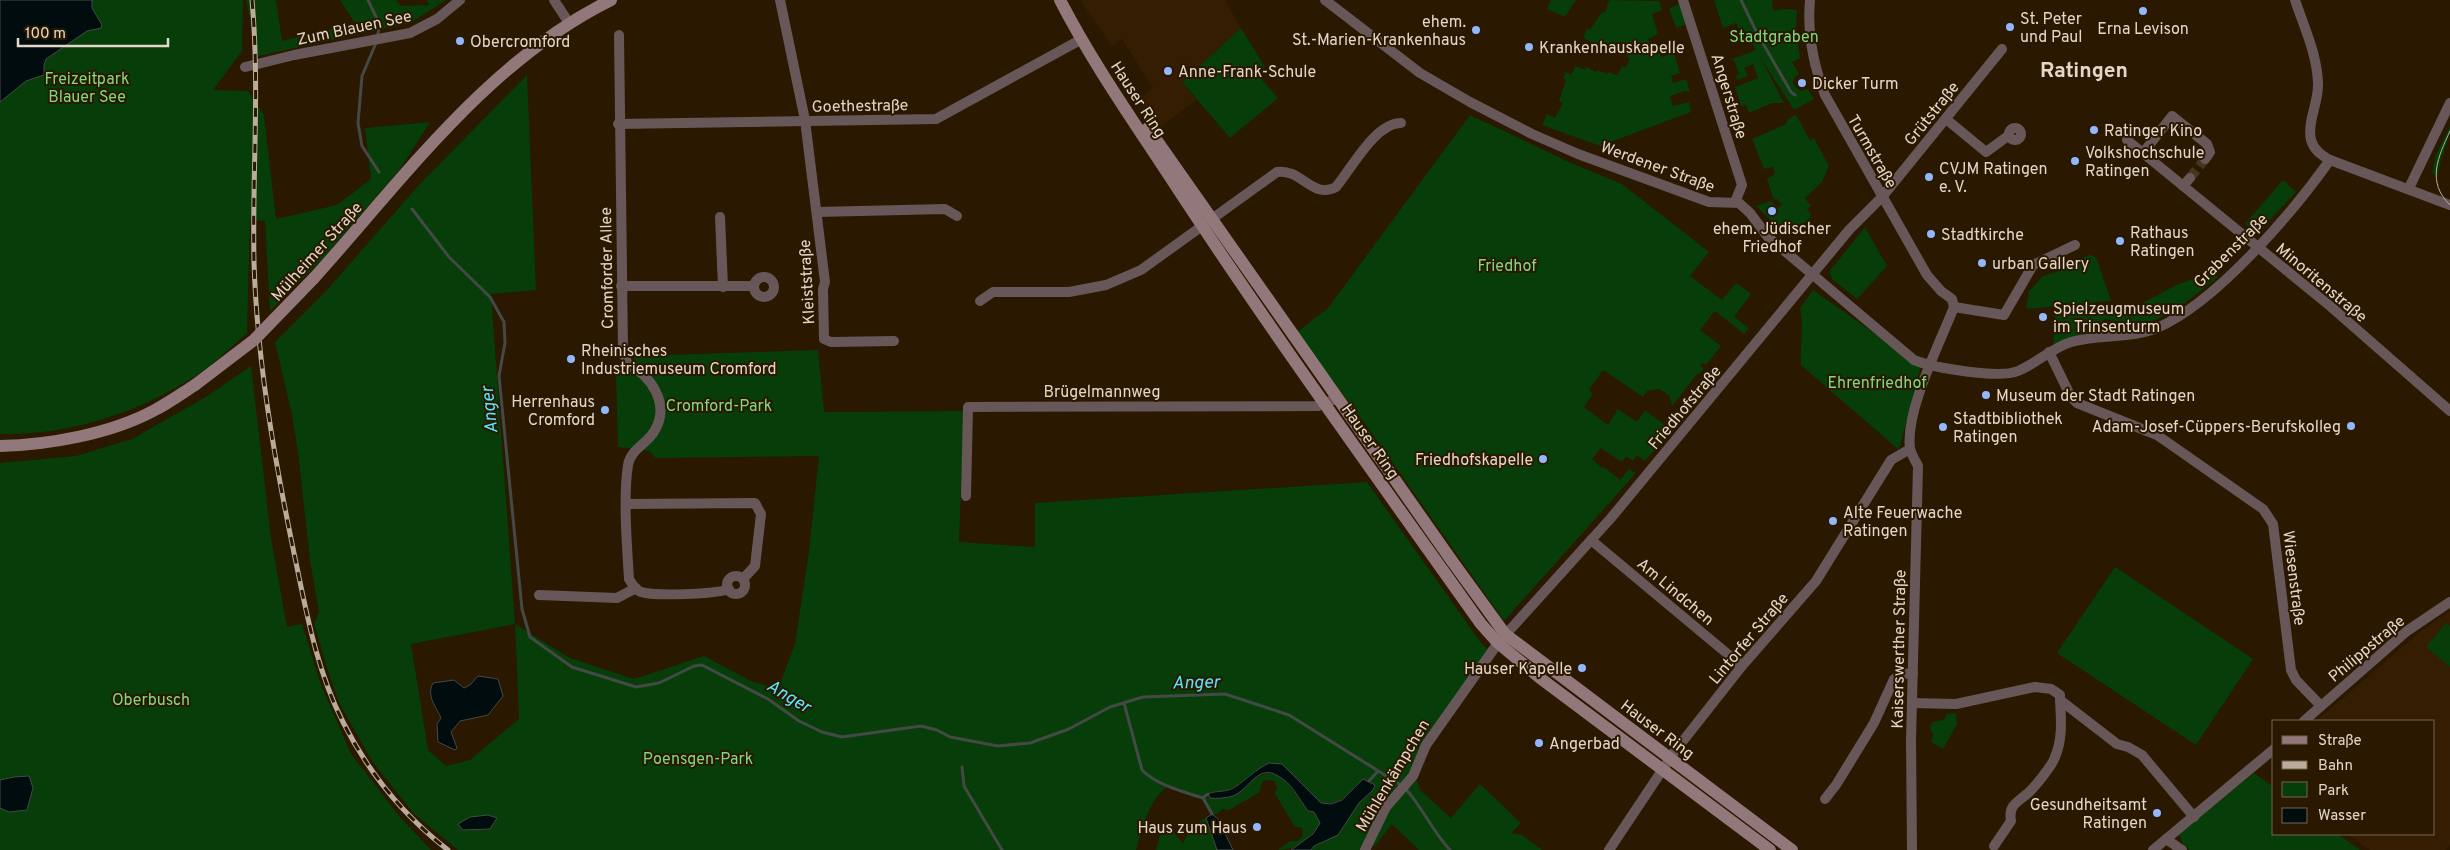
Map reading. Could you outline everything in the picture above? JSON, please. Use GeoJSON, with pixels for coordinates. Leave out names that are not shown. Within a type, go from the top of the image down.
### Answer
{"type":"FeatureCollection","features":[{"type":"Feature","properties":{"kind":"main road","name":"Mülheimer Straße"},"geometry":{"type":"LineString","coordinates":[[0,446],[51,442],[92,433],[152,412],[196,385],[254,340],[314,278],[453,121],[520,58],[569,23],[611,0]]}},
{"type":"Feature","properties":{"kind":"main road","name":"Hauser Ring"},"geometry":{"type":"LineString","coordinates":[[1060,0],[1082,39],[1207,222],[1324,404],[1481,624],[1501,638]]}},
{"type":"Feature","properties":{"kind":"main road","name":"Hauser Ring"},"geometry":{"type":"LineString","coordinates":[[1207,222],[1338,398],[1501,638],[1540,678],[1792,850]]}},
{"type":"Feature","properties":{"kind":"main road","name":"Hauser Ring"},"geometry":{"type":"LineString","coordinates":[[1666,764],[1770,850]]}},
{"type":"Feature","properties":{"kind":"street","name":"Zum Blauen See"},"geometry":{"type":"LineString","coordinates":[[246,67],[420,30],[445,14],[460,0]]}},
{"type":"Feature","properties":{"kind":"street"},"geometry":{"type":"LineString","coordinates":[[554,0],[569,23]]}},
{"type":"Feature","properties":{"kind":"street","name":"Kleiststraße"},"geometry":{"type":"LineString","coordinates":[[780,0],[805,120],[817,212],[825,282],[823,289],[824,339],[831,342],[894,341]]}},
{"type":"Feature","properties":{"kind":"street","name":"Werdener Straße"},"geometry":{"type":"LineString","coordinates":[[1325,0],[1355,25],[1399,53],[1420,73],[1470,102],[1532,134],[1709,202],[1735,202]]}},
{"type":"Feature","properties":{"kind":"street","name":"Angerstraße"},"geometry":{"type":"LineString","coordinates":[[1683,0],[1742,185],[1735,202]]}},
{"type":"Feature","properties":{"kind":"street","name":"Turmstraße"},"geometry":{"type":"LineString","coordinates":[[1810,0],[1809,34],[1821,84],[1832,110],[1928,275],[1953,303]]}},
{"type":"Feature","properties":{"kind":"street"},"geometry":{"type":"LineString","coordinates":[[2296,0],[2313,54],[2317,74],[2318,91],[2311,124],[2311,140],[2317,151],[2330,160],[2450,205]]}},
{"type":"Feature","properties":{"kind":"street"},"geometry":{"type":"LineString","coordinates":[[1355,25],[1368,26]]}},
{"type":"Feature","properties":{"kind":"street","name":"Cromforder Allee"},"geometry":{"type":"LineString","coordinates":[[619,34],[618,124],[623,352],[628,365],[641,371],[649,379],[658,394],[661,409],[656,429],[646,442],[631,455],[628,464],[629,579],[636,588]]}},
{"type":"Feature","properties":{"kind":"street","name":"Goethestraße"},"geometry":{"type":"LineString","coordinates":[[618,124],[936,119],[1082,39]]}},
{"type":"Feature","properties":{"kind":"street","name":"Grütstraße"},"geometry":{"type":"LineString","coordinates":[[1882,197],[2002,49]]}},
{"type":"Feature","properties":{"kind":"street"},"geometry":{"type":"LineString","coordinates":[[2408,188],[2450,103]]}},
{"type":"Feature","properties":{"kind":"street"},"geometry":{"type":"LineString","coordinates":[[2143,153],[2172,116],[2207,144],[2210,152],[2206,159]]}},
{"type":"Feature","properties":{"kind":"street"},"geometry":{"type":"LineString","coordinates":[[1946,119],[1986,152],[2008,136]]}},
{"type":"Feature","properties":{"kind":"street"},"geometry":{"type":"LineString","coordinates":[[980,301],[993,292],[1069,292],[1106,285],[1141,270],[1278,172],[1292,173],[1318,190],[1328,192],[1336,187],[1378,131],[1394,123],[1401,123]]}},
{"type":"Feature","properties":{"kind":"street","name":"Minoritenstraße"},"geometry":{"type":"LineString","coordinates":[[2128,140],[2330,306],[2450,411]]}},
{"type":"Feature","properties":{"kind":"street","name":"Grabenstraße"},"geometry":{"type":"LineString","coordinates":[[1930,366],[2012,373],[2071,342],[2143,332],[2168,322],[2226,279],[2296,203],[2330,160]]}},
{"type":"Feature","properties":{"kind":"street"},"geometry":{"type":"LineString","coordinates":[[2183,186],[2190,178]]}},
{"type":"Feature","properties":{"kind":"street","name":"Friedhofstraße"},"geometry":{"type":"LineString","coordinates":[[1501,638],[1591,540],[1849,230],[1882,197]]}},
{"type":"Feature","properties":{"kind":"street"},"geometry":{"type":"LineString","coordinates":[[1735,202],[1747,209],[1768,237],[1914,360],[1930,366]]}},
{"type":"Feature","properties":{"kind":"street"},"geometry":{"type":"LineString","coordinates":[[817,212],[946,210],[957,216]]}},
{"type":"Feature","properties":{"kind":"street"},"geometry":{"type":"LineString","coordinates":[[720,217],[723,287]]}},
{"type":"Feature","properties":{"kind":"street"},"geometry":{"type":"LineString","coordinates":[[1910,449],[1912,423],[1953,303],[2004,315],[2033,265],[2075,245]]}},
{"type":"Feature","properties":{"kind":"street"},"geometry":{"type":"LineString","coordinates":[[621,286],[754,286]]}},
{"type":"Feature","properties":{"kind":"street","name":"Wiesenstraße"},"geometry":{"type":"LineString","coordinates":[[2050,352],[2071,397],[2076,403],[2163,438],[2263,509],[2269,516],[2273,524],[2291,670],[2296,680],[2321,706]]}},
{"type":"Feature","properties":{"kind":"street","name":"Hauser Ring"},"geometry":{"type":"LineString","coordinates":[[1324,404],[1338,398]]}},
{"type":"Feature","properties":{"kind":"street","name":"Brügelmannweg"},"geometry":{"type":"LineString","coordinates":[[966,496],[968,406],[1309,406],[1324,404]]}},
{"type":"Feature","properties":{"kind":"street","name":"Lintorfer Straße"},"geometry":{"type":"LineString","coordinates":[[1609,850],[1666,764],[1742,666],[1816,581],[1892,460],[1910,449]]}},
{"type":"Feature","properties":{"kind":"street","name":"Kaiserswerther Straße"},"geometry":{"type":"LineString","coordinates":[[1910,449],[1918,466],[1912,704],[1910,842],[1912,850]]}},
{"type":"Feature","properties":{"kind":"street"},"geometry":{"type":"LineString","coordinates":[[539,595],[617,598],[636,588],[645,593],[702,594],[721,593],[728,590],[734,594],[743,591],[745,585],[743,579],[755,566],[761,514],[755,503],[627,504]]}},
{"type":"Feature","properties":{"kind":"street","name":"Am Lindchen"},"geometry":{"type":"LineString","coordinates":[[1591,540],[1742,666]]}},
{"type":"Feature","properties":{"kind":"street","name":"Philippstraße"},"geometry":{"type":"LineString","coordinates":[[2305,720],[2407,631],[2450,602]]}},
{"type":"Feature","properties":{"kind":"street","name":"Mühlenkämpchen"},"geometry":{"type":"LineString","coordinates":[[1365,850],[1386,807],[1409,783],[1426,745],[1501,638]]}},
{"type":"Feature","properties":{"kind":"street"},"geometry":{"type":"LineString","coordinates":[[1825,799],[1874,723],[1894,679],[1903,674],[1913,673]]}},
{"type":"Feature","properties":{"kind":"street"},"geometry":{"type":"LineString","coordinates":[[1912,704],[1956,704],[2035,687],[2051,688],[2060,695],[2061,742],[2054,760],[2027,794],[2013,805],[2010,811],[2011,821],[1994,846]]}},
{"type":"Feature","properties":{"kind":"street"},"geometry":{"type":"LineString","coordinates":[[2060,700],[2117,744],[2128,747],[2142,755],[2194,817]]}},
{"type":"Feature","properties":{"kind":"street"},"geometry":{"type":"LineString","coordinates":[[2153,850],[2272,750]]}},
{"type":"Feature","properties":{"kind":"street"},"geometry":{"type":"LineString","coordinates":[[2166,839],[2182,850]]}},
{"type":"Feature","properties":{"kind":"shaded area","name":"Anne-Frank-Schule"},"geometry":{"type":"Polygon","coordinates":[[[1080,0],[1225,0],[1241,28],[1182,82],[1196,100],[1160,127],[1140,97],[1153,88],[1122,39],[1112,46],[1080,0]]]}},
{"type":"Feature","properties":{"kind":"shaded area"},"geometry":{"type":"Polygon","coordinates":[[[2450,611],[2450,845],[2445,850],[2370,850],[2348,835],[2435,835],[2435,720],[2317,720],[2421,631],[2450,611]]]}},
{"type":"Feature","properties":{"kind":"green space","name":"Freizeitpark Blauer See"},"geometry":{"type":"Polygon","coordinates":[[[0,0],[243,0],[242,51],[213,90],[248,91],[264,115],[276,219],[337,205],[371,179],[365,128],[430,122],[400,169],[325,256],[270,311],[265,221],[250,220],[247,333],[201,372],[172,390],[101,420],[51,431],[0,434],[0,0]]]}},
{"type":"Feature","properties":{"kind":"green space"},"geometry":{"type":"Polygon","coordinates":[[[246,0],[276,0],[282,41],[355,23],[340,0],[396,0],[401,6],[429,5],[427,0],[446,0],[410,23],[258,56],[246,0]]]}},
{"type":"Feature","properties":{"kind":"green space"},"geometry":{"type":"Polygon","coordinates":[[[1551,0],[1576,0],[1565,17],[1547,9],[1551,0]]]}},
{"type":"Feature","properties":{"kind":"green space"},"geometry":{"type":"Polygon","coordinates":[[[1609,0],[1659,1],[1662,10],[1652,14],[1658,34],[1648,39],[1652,50],[1658,47],[1661,57],[1674,53],[1680,73],[1671,76],[1673,83],[1686,79],[1690,92],[1685,91],[1670,96],[1673,106],[1689,102],[1691,112],[1600,146],[1542,125],[1547,114],[1555,118],[1563,103],[1559,101],[1566,80],[1563,78],[1566,72],[1571,75],[1576,66],[1585,70],[1586,67],[1596,72],[1597,70],[1607,74],[1609,72],[1617,76],[1622,66],[1626,68],[1630,58],[1626,56],[1627,54],[1618,49],[1616,52],[1605,48],[1583,38],[1587,29],[1590,30],[1602,12],[1605,13],[1609,0]]]}},
{"type":"Feature","properties":{"kind":"green space","name":"Stadtgraben"},"geometry":{"type":"Polygon","coordinates":[[[1714,0],[1772,0],[1773,11],[1782,9],[1797,10],[1796,30],[1800,58],[1792,62],[1799,74],[1794,78],[1793,84],[1800,91],[1808,89],[1814,99],[1794,110],[1760,57],[1784,103],[1772,103],[1749,113],[1746,105],[1741,106],[1735,87],[1758,78],[1753,64],[1744,68],[1748,76],[1737,80],[1736,76],[1739,74],[1734,60],[1730,60],[1756,50],[1749,38],[1745,40],[1736,23],[1723,28],[1714,0]]]}},
{"type":"Feature","properties":{"kind":"green space"},"geometry":{"type":"Polygon","coordinates":[[[1680,4],[1687,24],[1676,28],[1669,8],[1680,4]]]}},
{"type":"Feature","properties":{"kind":"green space"},"geometry":{"type":"Polygon","coordinates":[[[1241,28],[1265,67],[1257,74],[1278,98],[1230,138],[1182,82],[1241,28]]]}},
{"type":"Feature","properties":{"kind":"green space"},"geometry":{"type":"Polygon","coordinates":[[[527,75],[536,290],[491,294],[515,624],[570,658],[634,679],[704,656],[751,681],[772,687],[781,681],[795,644],[809,551],[819,456],[656,458],[649,451],[618,447],[616,373],[629,372],[635,356],[818,350],[824,412],[964,411],[959,542],[1035,547],[1035,503],[1367,482],[1481,643],[1491,652],[1426,745],[1406,790],[1417,780],[1420,790],[1451,818],[1480,784],[1521,823],[1511,833],[1522,835],[1542,850],[1419,850],[1392,824],[1375,846],[1367,845],[1365,850],[1311,850],[1314,846],[1338,835],[1359,803],[1373,790],[1357,784],[1346,796],[1337,801],[1321,803],[1294,775],[1258,769],[1236,786],[1224,791],[1210,792],[1204,798],[1228,797],[1234,795],[1262,775],[1278,776],[1291,788],[1308,811],[1314,812],[1320,823],[1307,839],[1297,846],[1278,850],[1290,841],[1297,841],[1303,836],[1302,828],[1295,827],[1275,794],[1277,787],[1274,781],[1264,780],[1260,792],[1229,810],[1222,809],[1217,814],[1212,814],[1203,798],[1168,786],[1161,792],[1151,807],[1136,850],[458,850],[413,813],[372,761],[340,705],[314,624],[319,612],[310,561],[298,451],[292,415],[275,342],[326,291],[418,186],[527,75]],[[515,624],[411,644],[428,750],[446,766],[470,760],[519,719],[515,624]]]}},
{"type":"Feature","properties":{"kind":"green space","name":"Friedhof"},"geometry":{"type":"Polygon","coordinates":[[[1470,115],[1571,163],[1622,184],[1709,252],[1690,276],[1722,300],[1736,283],[1751,294],[1734,317],[1749,328],[1744,334],[1715,311],[1700,330],[1721,346],[1706,365],[1703,363],[1700,365],[1704,369],[1700,374],[1698,373],[1672,406],[1670,396],[1659,389],[1647,391],[1643,397],[1603,370],[1589,390],[1593,394],[1584,407],[1608,425],[1618,409],[1637,422],[1645,410],[1672,430],[1645,461],[1637,455],[1633,461],[1626,456],[1622,462],[1601,448],[1592,459],[1602,468],[1604,467],[1620,480],[1629,469],[1636,473],[1504,621],[1366,425],[1297,332],[1328,308],[1470,115]]]}},
{"type":"Feature","properties":{"kind":"green space"},"geometry":{"type":"Polygon","coordinates":[[[1796,115],[1810,140],[1814,138],[1829,166],[1822,182],[1805,198],[1811,206],[1807,209],[1812,216],[1788,237],[1756,206],[1771,201],[1778,208],[1782,205],[1777,199],[1774,200],[1767,179],[1775,174],[1773,167],[1764,169],[1752,139],[1786,124],[1788,119],[1796,115]]]}},
{"type":"Feature","properties":{"kind":"green space"},"geometry":{"type":"Polygon","coordinates":[[[2450,126],[2450,133],[2440,163],[2438,176],[2432,173],[2436,155],[2450,126]]]}},
{"type":"Feature","properties":{"kind":"green space"},"geometry":{"type":"Polygon","coordinates":[[[2283,180],[2296,192],[2257,234],[2245,224],[2283,180]]]}},
{"type":"Feature","properties":{"kind":"green space"},"geometry":{"type":"Polygon","coordinates":[[[1865,227],[1887,266],[1857,299],[1833,280],[1829,272],[1865,227]]]}},
{"type":"Feature","properties":{"kind":"green space"},"geometry":{"type":"Polygon","coordinates":[[[2090,255],[2096,257],[2111,301],[2026,309],[2029,291],[2043,276],[2060,271],[2074,261],[2090,255]]]}},
{"type":"Feature","properties":{"kind":"green space"},"geometry":{"type":"Polygon","coordinates":[[[2213,272],[2218,277],[2172,313],[2140,326],[2105,319],[2091,332],[2053,345],[2055,314],[2141,304],[2176,285],[2213,272]]]}},
{"type":"Feature","properties":{"kind":"green space","name":"Ehrenfriedhof"},"geometry":{"type":"Polygon","coordinates":[[[1813,290],[1921,366],[1899,450],[1801,365],[1802,322],[1800,308],[1813,290]]]}},
{"type":"Feature","properties":{"kind":"green space","name":"Oberbusch"},"geometry":{"type":"Polygon","coordinates":[[[251,366],[271,538],[287,627],[302,624],[321,685],[351,754],[399,816],[431,850],[0,850],[0,463],[76,456],[132,439],[209,395],[251,366]]]}},
{"type":"Feature","properties":{"kind":"green space"},"geometry":{"type":"Polygon","coordinates":[[[2115,567],[2253,659],[2196,745],[2057,653],[2115,567]]]}},
{"type":"Feature","properties":{"kind":"green space"},"geometry":{"type":"Polygon","coordinates":[[[2446,623],[2450,626],[2450,667],[2426,647],[2446,623]]]}},
{"type":"Feature","properties":{"kind":"green space"},"geometry":{"type":"Polygon","coordinates":[[[1947,713],[1956,714],[1957,724],[1943,749],[1931,742],[1933,735],[1930,728],[1932,722],[1944,720],[1947,713]]]}},
{"type":"Feature","properties":{"kind":"green space"},"geometry":{"type":"Polygon","coordinates":[[[2254,773],[2272,786],[2272,835],[2339,835],[2360,850],[2190,850],[2184,846],[2179,834],[2254,773]]]}},
{"type":"Feature","properties":{"kind":"green space"},"geometry":{"type":"Polygon","coordinates":[[[1206,818],[1217,850],[1156,850],[1164,820],[1183,844],[1191,825],[1206,818]]]}},
{"type":"Feature","properties":{"kind":"water"},"geometry":{"type":"Polygon","coordinates":[[[0,0],[92,0],[92,8],[102,25],[101,28],[87,31],[46,59],[44,75],[26,81],[0,102],[0,0]]]}},
{"type":"Feature","properties":{"kind":"water"},"geometry":{"type":"Polygon","coordinates":[[[478,676],[498,679],[503,696],[488,715],[460,721],[451,732],[457,748],[455,750],[438,742],[437,724],[441,718],[431,697],[431,688],[433,683],[454,680],[464,688],[470,685],[478,676]]]}},
{"type":"Feature","properties":{"kind":"water"},"geometry":{"type":"Polygon","coordinates":[[[1269,763],[1282,764],[1321,803],[1331,804],[1342,800],[1363,779],[1375,785],[1373,790],[1359,803],[1338,835],[1314,846],[1311,850],[1291,850],[1313,834],[1320,823],[1314,812],[1308,811],[1283,779],[1271,773],[1265,773],[1259,775],[1233,796],[1210,798],[1208,794],[1232,789],[1269,763]]]}},
{"type":"Feature","properties":{"kind":"water"},"geometry":{"type":"Polygon","coordinates":[[[29,776],[33,788],[27,810],[9,812],[0,808],[0,780],[29,776]]]}},
{"type":"Feature","properties":{"kind":"water"},"geometry":{"type":"Polygon","coordinates":[[[1212,814],[1218,819],[1233,850],[1217,850],[1206,818],[1212,814]]]}},
{"type":"Feature","properties":{"kind":"water"},"geometry":{"type":"Polygon","coordinates":[[[488,815],[497,818],[490,829],[463,830],[458,824],[470,817],[488,815]]]}},
{"type":"Feature","properties":{"kind":"waterway","name":"Anger"},"geometry":{"type":"LineString","coordinates":[[368,0],[380,25],[377,37]]}},
{"type":"Feature","properties":{"kind":"waterway"},"geometry":{"type":"LineString","coordinates":[[1741,0],[1757,33],[1791,92],[1795,95]]}},
{"type":"Feature","properties":{"kind":"waterway","name":"Anger"},"geometry":{"type":"LineString","coordinates":[[376,43],[362,76],[358,123],[362,146],[379,172]]}},
{"type":"Feature","properties":{"kind":"waterway","name":"Anger"},"geometry":{"type":"LineString","coordinates":[[412,209],[449,257],[490,297],[504,322],[505,343],[499,376],[522,609],[530,637],[572,667],[636,687],[659,683],[694,666],[702,665],[768,699],[799,721],[822,732],[842,737],[921,726],[937,730],[950,737],[998,746],[1030,743],[1069,729],[1110,707],[1143,697],[1225,694],[1289,715],[1404,787],[1450,850]]}},
{"type":"Feature","properties":{"kind":"waterway"},"geometry":{"type":"LineString","coordinates":[[1124,703],[1142,770],[1162,784],[1203,798],[1212,814]]}},
{"type":"Feature","properties":{"kind":"waterway"},"geometry":{"type":"LineString","coordinates":[[962,767],[964,786],[1002,850]]}},
{"type":"Feature","properties":{"kind":"waterway"},"geometry":{"type":"LineString","coordinates":[[1369,781],[1378,771]]}},
{"type":"Feature","properties":{"kind":"waterway"},"geometry":{"type":"LineString","coordinates":[[1203,798],[1208,794]]}},
{"type":"Feature","properties":{"kind":"tunnel"},"geometry":{"type":"LineString","coordinates":[[2190,178],[2205,159]]}},
{"type":"Feature","properties":{"kind":"tram line"},"geometry":{"type":"LineString","coordinates":[[2450,131],[2436,169],[2438,187],[2450,205]]}},
{"type":"Feature","properties":{"kind":"railway"},"geometry":{"type":"LineString","coordinates":[[252,0],[256,98],[254,262],[259,335],[273,445],[308,618],[326,681],[343,722],[353,740],[388,792],[417,823],[448,850]]}},
{"type":"Feature","properties":{"kind":"place","name":"Erna Levison"},"geometry":{"type":"Point","coordinates":[2143,11]}},
{"type":"Feature","properties":{"kind":"place","name":"St. Peter und Paul"},"geometry":{"type":"Point","coordinates":[2010,27]}},
{"type":"Feature","properties":{"kind":"place","name":"ehem. St.-Marien-Krankenhaus"},"geometry":{"type":"Point","coordinates":[1476,30]}},
{"type":"Feature","properties":{"kind":"place","name":"Obercromford"},"geometry":{"type":"Point","coordinates":[460,41]}},
{"type":"Feature","properties":{"kind":"place","name":"Krankenhauskapelle"},"geometry":{"type":"Point","coordinates":[1529,47]}},
{"type":"Feature","properties":{"kind":"place","name":"Anne-Frank-Schule"},"geometry":{"type":"Point","coordinates":[1168,71]}},
{"type":"Feature","properties":{"kind":"place","name":"Dicker Turm"},"geometry":{"type":"Point","coordinates":[1802,83]}},
{"type":"Feature","properties":{"kind":"place","name":"Ratinger Kino"},"geometry":{"type":"Point","coordinates":[2094,130]}},
{"type":"Feature","properties":{"kind":"place","name":"Volkshochschule Ratingen"},"geometry":{"type":"Point","coordinates":[2075,161]}},
{"type":"Feature","properties":{"kind":"place","name":"CVJM Ratingen e. V."},"geometry":{"type":"Point","coordinates":[1929,177]}},
{"type":"Feature","properties":{"kind":"place","name":"ehem. Jüdischer Friedhof"},"geometry":{"type":"Point","coordinates":[1772,211]}},
{"type":"Feature","properties":{"kind":"place","name":"Stadtkirche"},"geometry":{"type":"Point","coordinates":[1931,234]}},
{"type":"Feature","properties":{"kind":"place","name":"Rathaus Ratingen"},"geometry":{"type":"Point","coordinates":[2120,241]}},
{"type":"Feature","properties":{"kind":"place","name":"urban Gallery"},"geometry":{"type":"Point","coordinates":[1982,263]}},
{"type":"Feature","properties":{"kind":"place","name":"Spielzeugmuseum im Trinsenturm"},"geometry":{"type":"Point","coordinates":[2043,317]}},
{"type":"Feature","properties":{"kind":"place","name":"Rheinisches Industriemuseum Cromford"},"geometry":{"type":"Point","coordinates":[571,359]}},
{"type":"Feature","properties":{"kind":"place","name":"Museum der Stadt Ratingen"},"geometry":{"type":"Point","coordinates":[1986,395]}},
{"type":"Feature","properties":{"kind":"place","name":"Herrenhaus Cromford"},"geometry":{"type":"Point","coordinates":[605,410]}},
{"type":"Feature","properties":{"kind":"place","name":"Adam-Josef-Cüppers-Berufskolleg"},"geometry":{"type":"Point","coordinates":[2351,426]}},
{"type":"Feature","properties":{"kind":"place","name":"Stadtbibliothek Ratingen"},"geometry":{"type":"Point","coordinates":[1943,427]}},
{"type":"Feature","properties":{"kind":"place","name":"Friedhofskapelle"},"geometry":{"type":"Point","coordinates":[1543,459]}},
{"type":"Feature","properties":{"kind":"place","name":"Alte Feuerwache Ratingen"},"geometry":{"type":"Point","coordinates":[1833,521]}},
{"type":"Feature","properties":{"kind":"place","name":"Hauser Kapelle"},"geometry":{"type":"Point","coordinates":[1582,668]}},
{"type":"Feature","properties":{"kind":"place","name":"Angerbad"},"geometry":{"type":"Point","coordinates":[1539,743]}},
{"type":"Feature","properties":{"kind":"place","name":"Gesundheitsamt Ratingen"},"geometry":{"type":"Point","coordinates":[2157,813]}},
{"type":"Feature","properties":{"kind":"place","name":"Haus zum Haus"},"geometry":{"type":"Point","coordinates":[1257,827]}},
{"type":"Feature","properties":{"kind":"district","name":"Ratingen"},"geometry":{"type":"Point","coordinates":[2084,70]}},
{"type":"Feature","properties":{"kind":"park label","name":"Cromford-Park"},"geometry":{"type":"Point","coordinates":[719,405]}},
{"type":"Feature","properties":{"kind":"park label","name":"Poensgen-Park"},"geometry":{"type":"Point","coordinates":[698,758]}}]}
